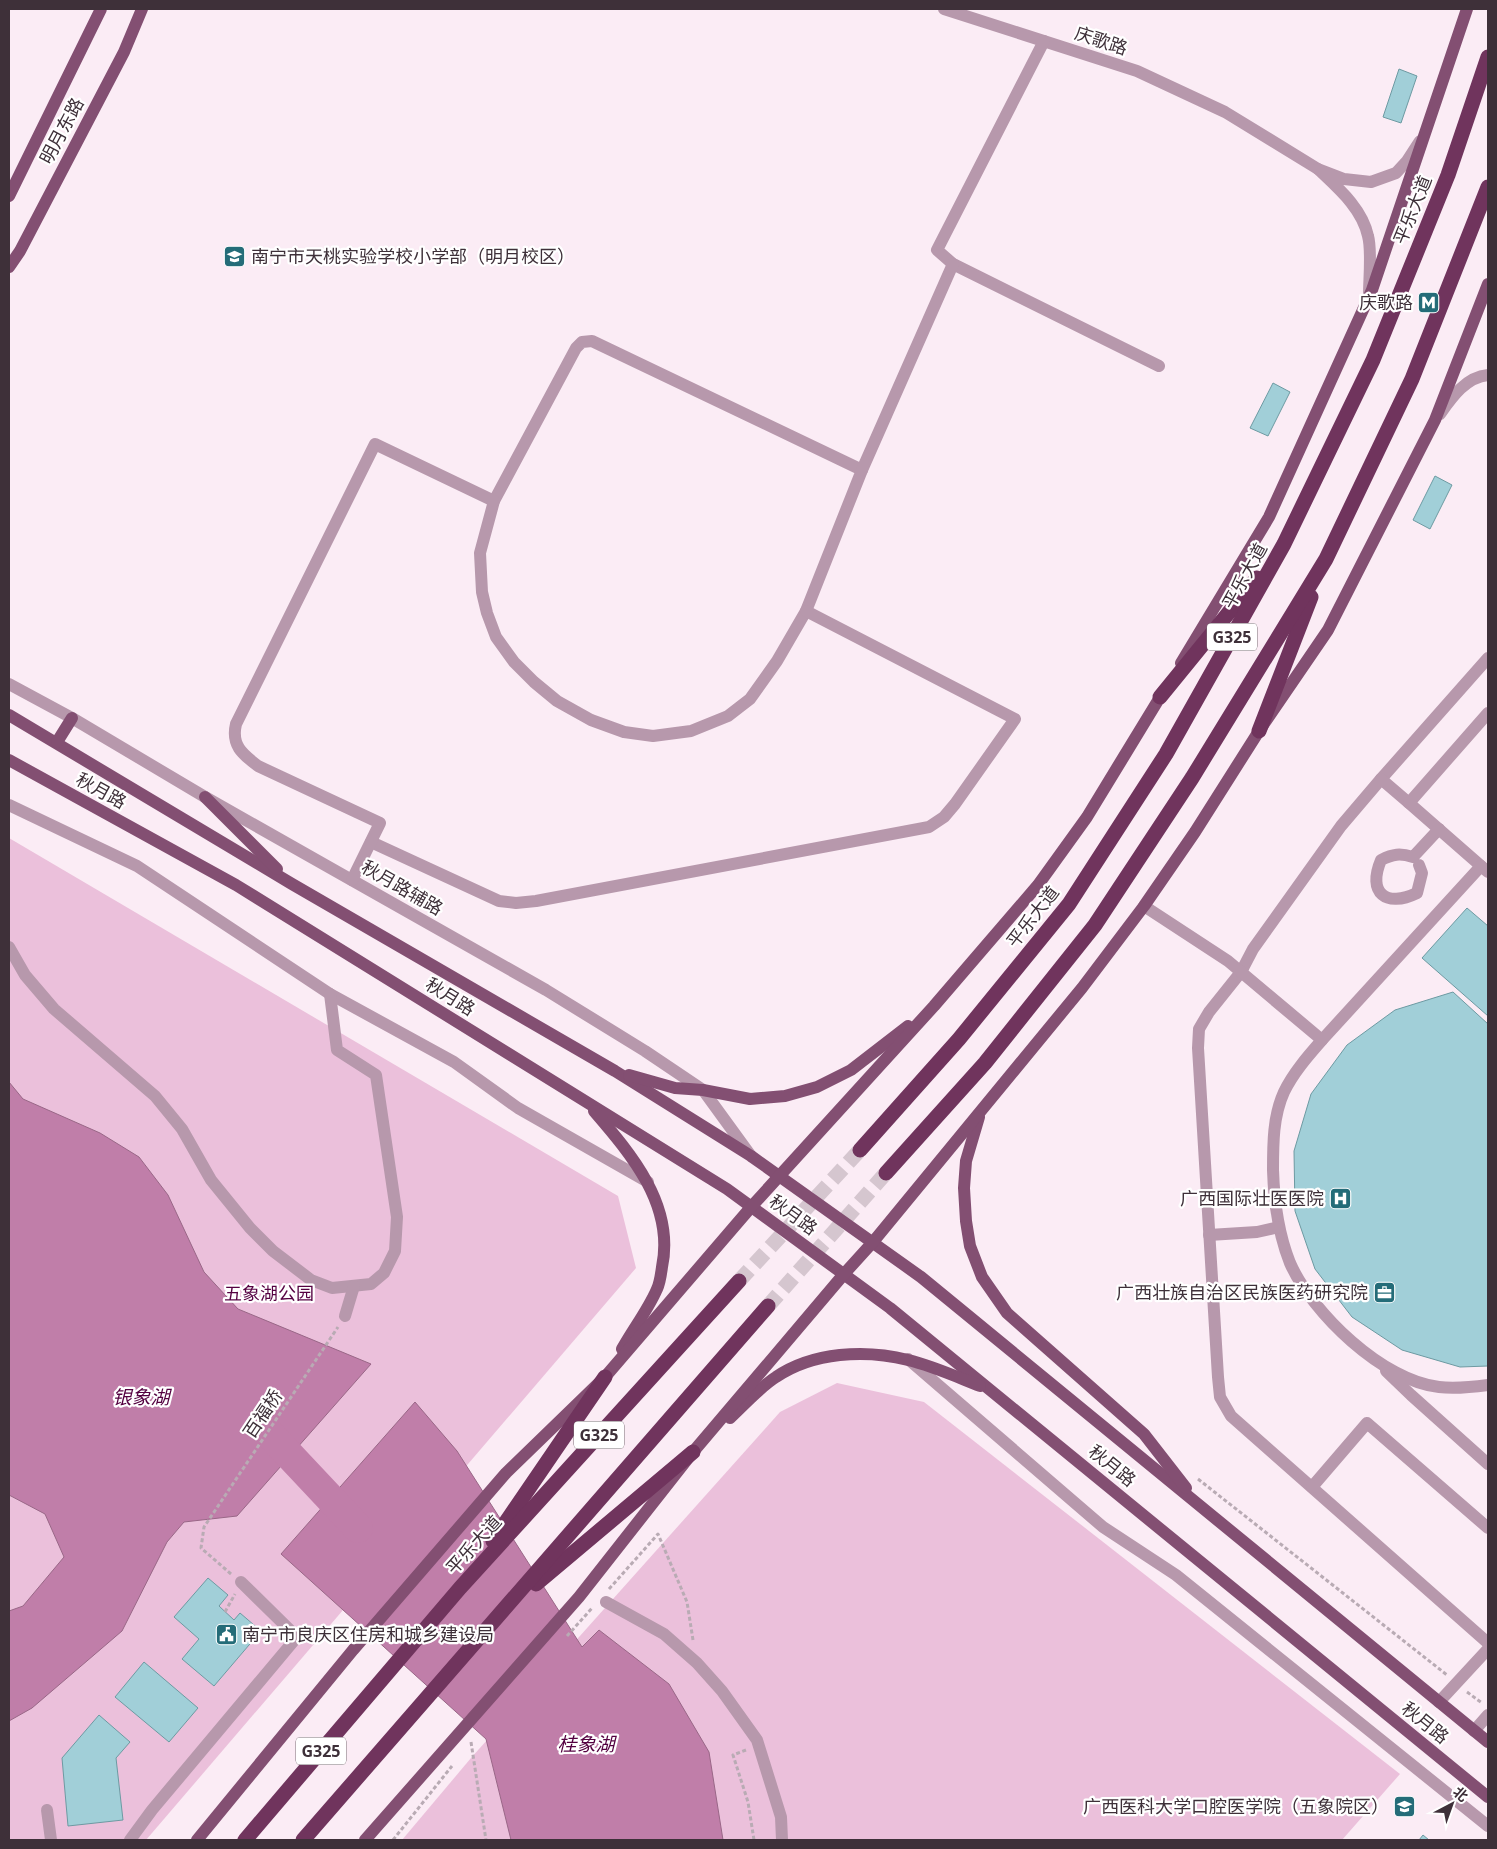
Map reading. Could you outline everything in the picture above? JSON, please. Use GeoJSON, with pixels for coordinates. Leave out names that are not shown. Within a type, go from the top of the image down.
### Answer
{"type":"FeatureCollection","features":[{"type":"Feature","properties":{"kind":"highway","name":"平乐大道"},"geometry":{"type":"LineString","coordinates":[[860,1150],[959,1040],[1068,904],[1166,754],[1284,544],[1372,360],[1448,175],[1488,57]]}},
{"type":"Feature","properties":{"kind":"highway"},"geometry":{"type":"LineString","coordinates":[[1259,731],[1326,560],[1412,379],[1488,187]]}},
{"type":"Feature","properties":{"kind":"highway"},"geometry":{"type":"LineString","coordinates":[[1160,697],[1284,544]]}},
{"type":"Feature","properties":{"kind":"highway"},"geometry":{"type":"LineString","coordinates":[[886,1173],[985,1063],[1095,925],[1192,778],[1326,560]]}},
{"type":"Feature","properties":{"kind":"highway","name":"平乐大道"},"geometry":{"type":"LineString","coordinates":[[244,1840],[460,1589],[739,1281]]}},
{"type":"Feature","properties":{"kind":"highway"},"geometry":{"type":"LineString","coordinates":[[303,1840],[768,1306]]}},
{"type":"Feature","properties":{"kind":"highway"},"geometry":{"type":"LineString","coordinates":[[460,1589],[605,1377]]}},
{"type":"Feature","properties":{"kind":"highway"},"geometry":{"type":"LineString","coordinates":[[498,1616],[693,1452]]}},
{"type":"Feature","properties":{"kind":"main road","name":"明月东路"},"geometry":{"type":"LineString","coordinates":[[9,196],[101,9]]}},
{"type":"Feature","properties":{"kind":"main road","name":"明月东路"},"geometry":{"type":"LineString","coordinates":[[9,267],[20,251],[119,60],[142,9]]}},
{"type":"Feature","properties":{"kind":"main road"},"geometry":{"type":"LineString","coordinates":[[197,1840],[353,1650],[506,1472],[605,1377],[752,1206],[934,1006],[1038,885],[1087,817],[1269,517],[1370,295],[1467,9]]}},
{"type":"Feature","properties":{"kind":"main road"},"geometry":{"type":"LineString","coordinates":[[365,1840],[579,1597],[693,1452],[873,1242],[1082,988],[1144,906],[1328,630],[1435,420],[1488,284]]}},
{"type":"Feature","properties":{"kind":"main road","name":"秋月路"},"geometry":{"type":"LineString","coordinates":[[9,715],[292,884],[615,1071],[780,1176],[921,1277],[1488,1742]]}},
{"type":"Feature","properties":{"kind":"main road"},"geometry":{"type":"LineString","coordinates":[[57,742],[72,718]]}},
{"type":"Feature","properties":{"kind":"main road","name":"秋月路"},"geometry":{"type":"LineString","coordinates":[[9,760],[236,885],[752,1206],[890,1308],[1488,1797]]}},
{"type":"Feature","properties":{"kind":"main road"},"geometry":{"type":"LineString","coordinates":[[205,797],[292,884]]}},
{"type":"Feature","properties":{"kind":"main road"},"geometry":{"type":"LineString","coordinates":[[615,1071],[675,1088],[703,1090],[750,1099],[785,1096],[817,1087],[851,1070],[934,1006]]}},
{"type":"Feature","properties":{"kind":"main road"},"geometry":{"type":"LineString","coordinates":[[586,1101],[623,1145],[648,1182],[660,1212],[664,1235],[665,1253],[658,1288],[605,1377]]}},
{"type":"Feature","properties":{"kind":"main road"},"geometry":{"type":"LineString","coordinates":[[980,1112],[966,1161],[964,1188],[970,1246],[982,1277],[1007,1313],[1144,1434],[1200,1506]]}},
{"type":"Feature","properties":{"kind":"main road"},"geometry":{"type":"LineString","coordinates":[[693,1452],[775,1377],[811,1360],[840,1355],[875,1355],[908,1360],[993,1392]]}},
{"type":"Feature","properties":{"kind":"street","name":"庆歌路"},"geometry":{"type":"LineString","coordinates":[[944,9],[1137,71],[1225,112],[1318,169]]}},
{"type":"Feature","properties":{"kind":"street"},"geometry":{"type":"LineString","coordinates":[[1044,40],[937,250],[953,264],[1159,366]]}},
{"type":"Feature","properties":{"kind":"street"},"geometry":{"type":"LineString","coordinates":[[1318,169],[1344,179],[1371,182],[1396,172],[1407,161],[1424,135]]}},
{"type":"Feature","properties":{"kind":"street"},"geometry":{"type":"LineString","coordinates":[[1318,169],[1343,193],[1358,212],[1368,236],[1370,295]]}},
{"type":"Feature","properties":{"kind":"street"},"geometry":{"type":"LineString","coordinates":[[862,470],[592,341],[582,342],[576,348],[494,501],[480,553],[482,592],[496,637],[514,662],[557,701],[591,720],[624,732],[653,736],[691,731],[728,716],[750,699],[777,662],[806,611],[862,470],[953,264]]}},
{"type":"Feature","properties":{"kind":"street"},"geometry":{"type":"LineString","coordinates":[[1435,420],[1455,394],[1466,384],[1488,375]]}},
{"type":"Feature","properties":{"kind":"street"},"geometry":{"type":"LineString","coordinates":[[352,880],[380,823],[258,766],[242,753],[233,736],[236,724],[374,444],[494,501]]}},
{"type":"Feature","properties":{"kind":"street"},"geometry":{"type":"LineString","coordinates":[[371,842],[499,901],[516,903],[536,901],[929,827],[944,817],[956,804],[1015,719],[806,611]]}},
{"type":"Feature","properties":{"kind":"street"},"geometry":{"type":"LineString","coordinates":[[1488,658],[1341,826],[1252,950],[1241,972],[1209,1012],[1200,1029],[1198,1048],[1220,1397],[1231,1416],[1488,1643]]}},
{"type":"Feature","properties":{"kind":"street","name":"秋月路辅路"},"geometry":{"type":"LineString","coordinates":[[9,684],[72,718],[205,797],[546,990],[645,1051],[703,1090],[751,1156]]}},
{"type":"Feature","properties":{"kind":"street"},"geometry":{"type":"LineString","coordinates":[[1408,803],[1488,713]]}},
{"type":"Feature","properties":{"kind":"street"},"geometry":{"type":"LineString","coordinates":[[1381,779],[1485,869],[1322,1040],[1300,1066],[1284,1093],[1274,1126],[1274,1199],[1279,1227],[1290,1263],[1306,1291],[1324,1314],[1488,1464]]}},
{"type":"Feature","properties":{"kind":"street"},"geometry":{"type":"LineString","coordinates":[[9,805],[137,866],[330,994],[454,1062],[518,1108],[648,1182]]}},
{"type":"Feature","properties":{"kind":"street"},"geometry":{"type":"LineString","coordinates":[[1419,865],[1422,873],[1417,893],[1405,899],[1394,900],[1382,895],[1376,884],[1375,874],[1380,860],[1393,854],[1413,857],[1439,829]]}},
{"type":"Feature","properties":{"kind":"street"},"geometry":{"type":"LineString","coordinates":[[1144,906],[1228,962],[1322,1040]]}},
{"type":"Feature","properties":{"kind":"street"},"geometry":{"type":"LineString","coordinates":[[9,947],[25,975],[54,1009],[155,1096],[182,1129],[211,1180],[250,1228],[274,1251],[312,1280],[332,1288],[371,1284],[384,1273],[395,1251],[397,1217],[376,1075],[338,1050],[330,994]]}},
{"type":"Feature","properties":{"kind":"street"},"geometry":{"type":"LineString","coordinates":[[1209,1235],[1257,1232],[1279,1227]]}},
{"type":"Feature","properties":{"kind":"street"},"geometry":{"type":"LineString","coordinates":[[345,1316],[354,1286]]}},
{"type":"Feature","properties":{"kind":"street"},"geometry":{"type":"LineString","coordinates":[[908,1360],[1103,1526],[1176,1575],[1488,1826]]}},
{"type":"Feature","properties":{"kind":"street"},"geometry":{"type":"LineString","coordinates":[[1376,1360],[1414,1381],[1439,1387],[1488,1385]]}},
{"type":"Feature","properties":{"kind":"street"},"geometry":{"type":"LineString","coordinates":[[1312,1487],[1367,1423],[1488,1528]]}},
{"type":"Feature","properties":{"kind":"street"},"geometry":{"type":"LineString","coordinates":[[130,1840],[152,1810],[297,1637],[241,1582]]}},
{"type":"Feature","properties":{"kind":"street"},"geometry":{"type":"LineString","coordinates":[[606,1602],[664,1634],[697,1663],[722,1691],[757,1740],[781,1817],[782,1840]]}},
{"type":"Feature","properties":{"kind":"street"},"geometry":{"type":"LineString","coordinates":[[1439,1702],[1488,1649]]}},
{"type":"Feature","properties":{"kind":"street"},"geometry":{"type":"LineString","coordinates":[[1474,1731],[1488,1715]]}},
{"type":"Feature","properties":{"kind":"street"},"geometry":{"type":"LineString","coordinates":[[47,1810],[51,1840]]}},
{"type":"Feature","properties":{"kind":"path","name":"百福桥"},"geometry":{"type":"LineString","coordinates":[[241,1582],[201,1548],[204,1527],[345,1316]]}},
{"type":"Feature","properties":{"kind":"path"},"geometry":{"type":"LineString","coordinates":[[1195,1477],[1488,1708]]}},
{"type":"Feature","properties":{"kind":"path"},"geometry":{"type":"LineString","coordinates":[[658,1534],[687,1602],[697,1663]]}},
{"type":"Feature","properties":{"kind":"path"},"geometry":{"type":"LineString","coordinates":[[226,1612],[241,1582]]}},
{"type":"Feature","properties":{"kind":"path"},"geometry":{"type":"LineString","coordinates":[[465,1748],[471,1741],[486,1840]]}},
{"type":"Feature","properties":{"kind":"path"},"geometry":{"type":"LineString","coordinates":[[754,1840],[748,1802],[733,1756],[758,1745]]}},
{"type":"Feature","properties":{"kind":"path"},"geometry":{"type":"LineString","coordinates":[[393,1840],[453,1764]]}},
{"type":"Feature","properties":{"kind":"green space","name":"五象湖公园"},"geometry":{"type":"Polygon","coordinates":[[[9,838],[618,1196],[636,1268],[146,1840],[9,1840],[9,838]]]}},
{"type":"Feature","properties":{"kind":"green space"},"geometry":{"type":"Polygon","coordinates":[[[837,1383],[924,1402],[1400,1774],[1342,1840],[402,1840],[471,1758],[780,1412],[837,1383]]]}},
{"type":"Feature","properties":{"kind":"water","name":"银象湖"},"geometry":{"type":"Polygon","coordinates":[[[9,1082],[23,1099],[100,1133],[139,1157],[168,1195],[204,1272],[238,1309],[371,1364],[237,1516],[184,1522],[167,1542],[122,1631],[32,1708],[9,1721],[9,1611],[23,1606],[64,1557],[45,1514],[9,1495],[9,1082]]]}},
{"type":"Feature","properties":{"kind":"water","name":"桂象湖"},"geometry":{"type":"Polygon","coordinates":[[[415,1402],[457,1451],[582,1647],[599,1630],[669,1684],[709,1752],[723,1840],[511,1840],[486,1739],[281,1554],[415,1402]]]}},
{"type":"Feature","properties":{"kind":"building"},"geometry":{"type":"Polygon","coordinates":[[[1399,69],[1417,76],[1401,123],[1383,117],[1399,69]]]}},
{"type":"Feature","properties":{"kind":"building"},"geometry":{"type":"Polygon","coordinates":[[[1273,383],[1290,392],[1268,436],[1250,428],[1273,383]]]}},
{"type":"Feature","properties":{"kind":"building"},"geometry":{"type":"Polygon","coordinates":[[[1435,476],[1452,485],[1430,529],[1413,520],[1435,476]]]}},
{"type":"Feature","properties":{"kind":"building"},"geometry":{"type":"Polygon","coordinates":[[[1467,908],[1488,926],[1488,1016],[1422,958],[1467,908]]]}},
{"type":"Feature","properties":{"kind":"building"},"geometry":{"type":"Polygon","coordinates":[[[1453,992],[1488,1024],[1488,1366],[1460,1367],[1402,1350],[1352,1317],[1315,1269],[1295,1211],[1294,1151],[1311,1094],[1347,1045],[1395,1010],[1453,992]]]}},
{"type":"Feature","properties":{"kind":"building","name":"南宁市良庆区住房和城乡建设局"},"geometry":{"type":"Polygon","coordinates":[[[208,1578],[228,1595],[219,1606],[234,1620],[240,1613],[261,1631],[214,1686],[182,1659],[199,1639],[174,1617],[208,1578]]]}},
{"type":"Feature","properties":{"kind":"building"},"geometry":{"type":"Polygon","coordinates":[[[144,1662],[198,1708],[169,1742],[115,1697],[144,1662]]]}},
{"type":"Feature","properties":{"kind":"building"},"geometry":{"type":"Polygon","coordinates":[[[99,1715],[130,1742],[116,1758],[123,1820],[68,1826],[62,1758],[99,1715]]]}},
{"type":"Feature","properties":{"kind":"building"},"geometry":{"type":"Polygon","coordinates":[[[1423,1835],[1429,1840],[1419,1840],[1423,1835]]]}},
{"type":"Feature","properties":{"kind":"waterway"},"geometry":{"type":"LineString","coordinates":[[263,1427],[358,1528]]}},
{"type":"Feature","properties":{"kind":"tunnel"},"geometry":{"type":"LineString","coordinates":[[739,1281],[860,1150]]}},
{"type":"Feature","properties":{"kind":"tunnel"},"geometry":{"type":"LineString","coordinates":[[768,1306],[886,1173]]}},
{"type":"Feature","properties":{"kind":"place","name":"南宁市天桃实验学校小学部（明月校区）"},"geometry":{"type":"Point","coordinates":[235,257]}},
{"type":"Feature","properties":{"kind":"place","name":"庆歌路"},"geometry":{"type":"Point","coordinates":[1429,303]}},
{"type":"Feature","properties":{"kind":"place","name":"广西国际壮医医院"},"geometry":{"type":"Point","coordinates":[1340,1199]}},
{"type":"Feature","properties":{"kind":"place","name":"广西壮族自治区民族医药研究院"},"geometry":{"type":"Point","coordinates":[1384,1293]}},
{"type":"Feature","properties":{"kind":"place","name":"南宁市良庆区住房和城乡建设局"},"geometry":{"type":"Point","coordinates":[226,1635]}},
{"type":"Feature","properties":{"kind":"place","name":"广西医科大学口腔医学院（五象院区）"},"geometry":{"type":"Point","coordinates":[1405,1807]}}]}
